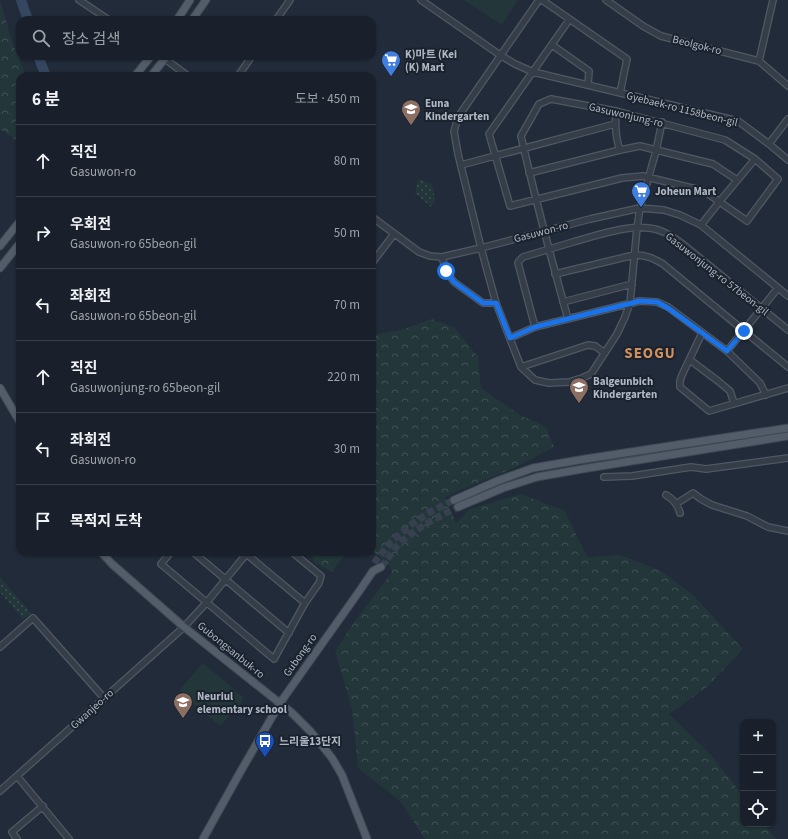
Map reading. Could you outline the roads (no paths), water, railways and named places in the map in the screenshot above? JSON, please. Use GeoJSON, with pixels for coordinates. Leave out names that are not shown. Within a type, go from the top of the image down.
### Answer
{"type":"FeatureCollection","features":[{"type":"Feature","properties":{"kind":"main road"},"geometry":{"type":"LineString","coordinates":[[180,16],[190,0]]}},
{"type":"Feature","properties":{"kind":"main road"},"geometry":{"type":"LineString","coordinates":[[195,16],[206,0]]}},
{"type":"Feature","properties":{"kind":"main road"},"geometry":{"type":"LineString","coordinates":[[138,72],[148,60]]}},
{"type":"Feature","properties":{"kind":"main road"},"geometry":{"type":"LineString","coordinates":[[155,72],[163,60]]}},
{"type":"Feature","properties":{"kind":"main road"},"geometry":{"type":"LineString","coordinates":[[0,246],[16,226]]}},
{"type":"Feature","properties":{"kind":"main road"},"geometry":{"type":"LineString","coordinates":[[0,268],[16,248]]}},
{"type":"Feature","properties":{"kind":"main road"},"geometry":{"type":"LineString","coordinates":[[0,388],[16,415]]}},
{"type":"Feature","properties":{"kind":"main road"},"geometry":{"type":"LineString","coordinates":[[454,500],[497,481],[533,468],[788,427]]}},
{"type":"Feature","properties":{"kind":"main road"},"geometry":{"type":"LineString","coordinates":[[458,507],[503,488],[537,477],[788,437]]}},
{"type":"Feature","properties":{"kind":"main road","name":"Gubongsanbuk-ro"},"geometry":{"type":"LineString","coordinates":[[105,556],[184,626],[291,712],[311,732],[332,758],[342,775],[367,839]]}},
{"type":"Feature","properties":{"kind":"main road"},"geometry":{"type":"LineString","coordinates":[[374,563],[374,572]]}},
{"type":"Feature","properties":{"kind":"main road","name":"Gubong-ro"},"geometry":{"type":"LineString","coordinates":[[203,839],[280,703],[374,572],[381,567]]}},
{"type":"Feature","properties":{"kind":"street"},"geometry":{"type":"LineString","coordinates":[[79,0],[102,16]]}},
{"type":"Feature","properties":{"kind":"street"},"geometry":{"type":"LineString","coordinates":[[279,16],[290,0]]}},
{"type":"Feature","properties":{"kind":"street","name":"Gyebaek-ro 1158beon-gil"},"geometry":{"type":"LineString","coordinates":[[421,0],[500,55],[532,72],[738,121],[788,160]]}},
{"type":"Feature","properties":{"kind":"street"},"geometry":{"type":"LineString","coordinates":[[620,93],[627,59],[540,0],[458,116],[454,131],[458,154],[496,303],[521,367],[535,380],[549,383],[569,382],[590,374],[617,334],[630,303],[636,228],[662,122]]}},
{"type":"Feature","properties":{"kind":"street","name":"Beolgok-ro"},"geometry":{"type":"LineString","coordinates":[[606,0],[643,26],[661,36],[759,61],[788,86]]}},
{"type":"Feature","properties":{"kind":"street"},"geometry":{"type":"LineString","coordinates":[[759,61],[773,0]]}},
{"type":"Feature","properties":{"kind":"street"},"geometry":{"type":"LineString","coordinates":[[569,20],[489,134],[510,206],[622,178],[643,176],[704,191],[720,201]]}},
{"type":"Feature","properties":{"kind":"street"},"geometry":{"type":"LineString","coordinates":[[552,44],[589,71],[588,85]]}},
{"type":"Feature","properties":{"kind":"street"},"geometry":{"type":"LineString","coordinates":[[169,60],[183,72]]}},
{"type":"Feature","properties":{"kind":"street"},"geometry":{"type":"LineString","coordinates":[[241,72],[249,60]]}},
{"type":"Feature","properties":{"kind":"street","name":"Gasuwonjung-ro"},"geometry":{"type":"LineString","coordinates":[[568,319],[555,274],[521,136],[539,104],[551,99],[616,111],[725,140],[755,159],[778,179],[747,221],[720,201]]}},
{"type":"Feature","properties":{"kind":"street"},"geometry":{"type":"LineString","coordinates":[[616,111],[615,124],[617,141],[620,150]]}},
{"type":"Feature","properties":{"kind":"street"},"geometry":{"type":"LineString","coordinates":[[769,144],[788,119]]}},
{"type":"Feature","properties":{"kind":"street","name":"Gasuwonjung-ro"},"geometry":{"type":"LineString","coordinates":[[461,165],[615,124]]}},
{"type":"Feature","properties":{"kind":"street"},"geometry":{"type":"LineString","coordinates":[[530,173],[640,146],[713,164],[737,180]]}},
{"type":"Feature","properties":{"kind":"street"},"geometry":{"type":"LineString","coordinates":[[702,225],[755,159]]}},
{"type":"Feature","properties":{"kind":"street","name":"Gasuwon-ro"},"geometry":{"type":"LineString","coordinates":[[376,220],[419,252],[430,256],[442,257],[590,219],[640,208],[664,210],[680,215],[702,225],[788,296]]}},
{"type":"Feature","properties":{"kind":"street","name":"Gasuwonjung-ro 57beon-gil"},"geometry":{"type":"LineString","coordinates":[[535,327],[518,263],[523,257],[603,233],[621,229],[636,228],[660,230],[671,236],[788,330]]}},
{"type":"Feature","properties":{"kind":"street"},"geometry":{"type":"LineString","coordinates":[[376,258],[394,234]]}},
{"type":"Feature","properties":{"kind":"street"},"geometry":{"type":"LineString","coordinates":[[555,274],[634,255],[646,256],[654,259],[663,264],[788,367]]}},
{"type":"Feature","properties":{"kind":"street"},"geometry":{"type":"LineString","coordinates":[[442,257],[446,271],[454,282],[483,303],[496,303]]}},
{"type":"Feature","properties":{"kind":"street"},"geometry":{"type":"LineString","coordinates":[[563,302],[632,284]]}},
{"type":"Feature","properties":{"kind":"street"},"geometry":{"type":"LineString","coordinates":[[727,351],[778,288]]}},
{"type":"Feature","properties":{"kind":"street"},"geometry":{"type":"LineString","coordinates":[[510,338],[535,327],[630,303],[640,301],[657,302],[668,308],[727,351],[760,383],[766,394]]}},
{"type":"Feature","properties":{"kind":"street"},"geometry":{"type":"LineString","coordinates":[[702,333],[680,381],[680,387],[709,411],[788,388]]}},
{"type":"Feature","properties":{"kind":"street"},"geometry":{"type":"LineString","coordinates":[[521,367],[588,345],[595,346],[605,353]]}},
{"type":"Feature","properties":{"kind":"street"},"geometry":{"type":"LineString","coordinates":[[690,360],[718,380],[730,391],[734,403]]}},
{"type":"Feature","properties":{"kind":"street"},"geometry":{"type":"LineString","coordinates":[[604,477],[632,476],[691,467],[706,469],[788,458]]}},
{"type":"Feature","properties":{"kind":"street"},"geometry":{"type":"LineString","coordinates":[[676,504],[693,493],[712,505],[747,516],[768,527],[788,531]]}},
{"type":"Feature","properties":{"kind":"street"},"geometry":{"type":"LineString","coordinates":[[666,495],[676,504],[680,513]]}},
{"type":"Feature","properties":{"kind":"street"},"geometry":{"type":"LineString","coordinates":[[168,556],[161,564],[274,659],[305,603],[319,583],[320,576],[297,556]]}},
{"type":"Feature","properties":{"kind":"street"},"geometry":{"type":"LineString","coordinates":[[198,556],[289,633]]}},
{"type":"Feature","properties":{"kind":"street","name":"Gwanjeo-ro"},"geometry":{"type":"LineString","coordinates":[[0,791],[184,626],[207,602],[244,556]]}},
{"type":"Feature","properties":{"kind":"street"},"geometry":{"type":"LineString","coordinates":[[250,556],[305,603]]}},
{"type":"Feature","properties":{"kind":"street"},"geometry":{"type":"LineString","coordinates":[[0,647],[33,618],[104,698]]}},
{"type":"Feature","properties":{"kind":"street"},"geometry":{"type":"LineString","coordinates":[[17,776],[69,839]]}},
{"type":"Feature","properties":{"kind":"street"},"geometry":{"type":"LineString","coordinates":[[17,839],[12,832],[43,806]]}},
{"type":"Feature","properties":{"kind":"waterway"},"geometry":{"type":"LineString","coordinates":[[21,0],[27,16]]}},
{"type":"Feature","properties":{"kind":"waterway"},"geometry":{"type":"LineString","coordinates":[[40,60],[44,72]]}},
{"type":"Feature","properties":{"kind":"tunnel"},"geometry":{"type":"LineString","coordinates":[[374,563],[391,542],[412,524],[430,512],[454,500]]}},
{"type":"Feature","properties":{"kind":"tunnel"},"geometry":{"type":"LineString","coordinates":[[381,567],[398,545],[412,533],[458,507]]}},
{"type":"Feature","properties":{"kind":"place","name":"K)마트 (Kei (K) Mart"},"geometry":{"type":"Point","coordinates":[391,77]}},
{"type":"Feature","properties":{"kind":"place","name":"Euna Kindergarten"},"geometry":{"type":"Point","coordinates":[411,126]}},
{"type":"Feature","properties":{"kind":"place","name":"Joheun Mart"},"geometry":{"type":"Point","coordinates":[641,208]}},
{"type":"Feature","properties":{"kind":"place","name":"Balgeunbich Kindergarten"},"geometry":{"type":"Point","coordinates":[579,404]}},
{"type":"Feature","properties":{"kind":"place","name":"Neuriul elementary school"},"geometry":{"type":"Point","coordinates":[183,719]}},
{"type":"Feature","properties":{"kind":"place","name":"느리울13단지"},"geometry":{"type":"Point","coordinates":[265,758]}},
{"type":"Feature","properties":{"kind":"district","name":"SEOGU"},"geometry":{"type":"Point","coordinates":[650,353]}}]}
